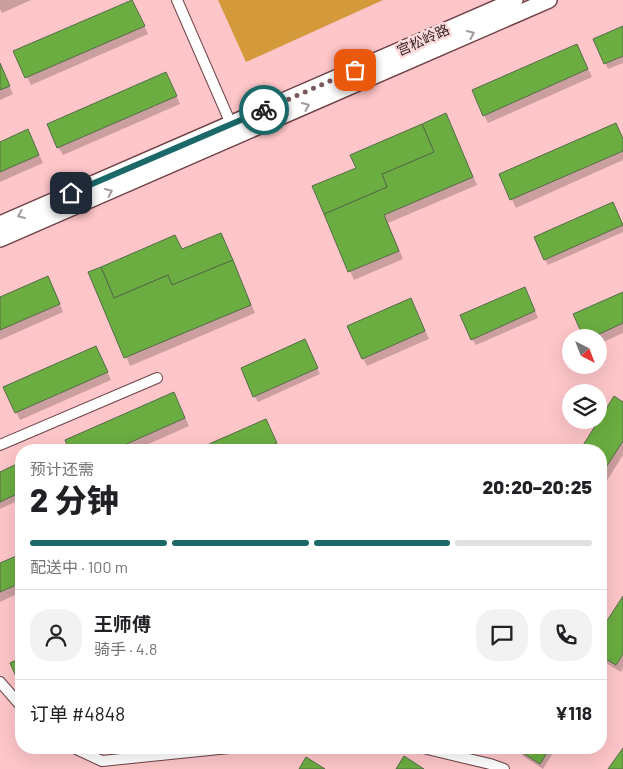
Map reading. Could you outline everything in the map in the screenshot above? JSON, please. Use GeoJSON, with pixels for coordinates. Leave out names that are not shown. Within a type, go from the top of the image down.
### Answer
{"type":"FeatureCollection","features":[{"type":"Feature","properties":{"kind":"main road","name":"宫松岭路"},"geometry":{"type":"LineString","coordinates":[[0,224],[515,0]]}},
{"type":"Feature","properties":{"kind":"main road"},"geometry":{"type":"LineString","coordinates":[[0,239],[549,0]]}},
{"type":"Feature","properties":{"kind":"street"},"geometry":{"type":"LineString","coordinates":[[177,0],[231,124]]}},
{"type":"Feature","properties":{"kind":"street"},"geometry":{"type":"LineString","coordinates":[[0,445],[156,378]]}},
{"type":"Feature","properties":{"kind":"street"},"geometry":{"type":"LineString","coordinates":[[0,682],[15,699]]}},
{"type":"Feature","properties":{"kind":"street"},"geometry":{"type":"LineString","coordinates":[[87,754],[102,761],[170,754]]}},
{"type":"Feature","properties":{"kind":"street"},"geometry":{"type":"LineString","coordinates":[[448,754],[504,769]]}},
{"type":"Feature","properties":{"kind":"shaded area"},"geometry":{"type":"Polygon","coordinates":[[[218,0],[383,0],[246,62],[218,0]]]}},
{"type":"Feature","properties":{"kind":"building"},"geometry":{"type":"Polygon","coordinates":[[[132,0],[145,26],[25,78],[13,51],[132,0]]]}},
{"type":"Feature","properties":{"kind":"building"},"geometry":{"type":"Polygon","coordinates":[[[623,26],[623,56],[604,64],[593,39],[623,26]]]}},
{"type":"Feature","properties":{"kind":"building"},"geometry":{"type":"Polygon","coordinates":[[[577,44],[588,69],[483,116],[472,90],[577,44]]]}},
{"type":"Feature","properties":{"kind":"building"},"geometry":{"type":"Polygon","coordinates":[[[0,63],[10,86],[0,90],[0,63]]]}},
{"type":"Feature","properties":{"kind":"building"},"geometry":{"type":"Polygon","coordinates":[[[166,72],[177,96],[57,148],[47,124],[166,72]]]}},
{"type":"Feature","properties":{"kind":"building"},"geometry":{"type":"Polygon","coordinates":[[[446,113],[473,177],[384,215],[399,251],[348,272],[324,214],[387,187],[382,174],[434,152],[422,124],[446,113]]]}},
{"type":"Feature","properties":{"kind":"building"},"geometry":{"type":"Polygon","coordinates":[[[616,123],[623,139],[623,151],[510,200],[499,174],[616,123]]]}},
{"type":"Feature","properties":{"kind":"building"},"geometry":{"type":"Polygon","coordinates":[[[422,124],[434,152],[382,174],[387,187],[324,214],[312,186],[356,168],[350,155],[422,124]]]}},
{"type":"Feature","properties":{"kind":"building"},"geometry":{"type":"Polygon","coordinates":[[[28,129],[39,155],[0,172],[0,142],[28,129]]]}},
{"type":"Feature","properties":{"kind":"building"},"geometry":{"type":"Polygon","coordinates":[[[613,202],[623,225],[544,260],[534,237],[613,202]]]}},
{"type":"Feature","properties":{"kind":"building"},"geometry":{"type":"Polygon","coordinates":[[[221,233],[233,260],[172,285],[168,275],[114,298],[101,267],[175,235],[182,249],[221,233]]]}},
{"type":"Feature","properties":{"kind":"building"},"geometry":{"type":"Polygon","coordinates":[[[233,260],[251,305],[124,358],[88,272],[101,267],[114,298],[168,275],[172,285],[233,260]]]}},
{"type":"Feature","properties":{"kind":"building"},"geometry":{"type":"Polygon","coordinates":[[[48,276],[60,304],[0,330],[0,297],[48,276]]]}},
{"type":"Feature","properties":{"kind":"building"},"geometry":{"type":"Polygon","coordinates":[[[525,287],[535,311],[471,340],[460,315],[525,287]]]}},
{"type":"Feature","properties":{"kind":"building"},"geometry":{"type":"Polygon","coordinates":[[[623,292],[623,323],[608,330],[580,329],[573,314],[623,292]]]}},
{"type":"Feature","properties":{"kind":"building"},"geometry":{"type":"Polygon","coordinates":[[[411,298],[425,331],[362,359],[347,326],[411,298]]]}},
{"type":"Feature","properties":{"kind":"building"},"geometry":{"type":"Polygon","coordinates":[[[305,339],[318,368],[253,397],[241,368],[305,339]]]}},
{"type":"Feature","properties":{"kind":"building"},"geometry":{"type":"Polygon","coordinates":[[[96,346],[108,372],[15,413],[3,387],[96,346]]]}},
{"type":"Feature","properties":{"kind":"building"},"geometry":{"type":"Polygon","coordinates":[[[174,392],[185,418],[126,444],[67,444],[65,440],[174,392]]]}},
{"type":"Feature","properties":{"kind":"building"},"geometry":{"type":"Polygon","coordinates":[[[614,396],[623,402],[623,441],[607,466],[607,444],[584,444],[593,429],[607,429],[607,407],[614,396]]]}},
{"type":"Feature","properties":{"kind":"building"},"geometry":{"type":"Polygon","coordinates":[[[266,419],[277,443],[275,444],[209,444],[266,419]]]}},
{"type":"Feature","properties":{"kind":"building"},"geometry":{"type":"Polygon","coordinates":[[[15,465],[15,495],[0,502],[0,472],[15,465]]]}},
{"type":"Feature","properties":{"kind":"building"},"geometry":{"type":"Polygon","coordinates":[[[15,557],[15,586],[0,592],[0,563],[15,557]]]}},
{"type":"Feature","properties":{"kind":"building"},"geometry":{"type":"Polygon","coordinates":[[[623,596],[623,654],[616,665],[607,660],[607,621],[623,596]]]}},
{"type":"Feature","properties":{"kind":"building"},"geometry":{"type":"Polygon","coordinates":[[[15,661],[15,674],[10,663],[15,661]]]}},
{"type":"Feature","properties":{"kind":"building"},"geometry":{"type":"Polygon","coordinates":[[[623,748],[623,769],[608,769],[623,748]]]}},
{"type":"Feature","properties":{"kind":"building"},"geometry":{"type":"Polygon","coordinates":[[[524,754],[546,754],[540,764],[524,754]]]}},
{"type":"Feature","properties":{"kind":"building"},"geometry":{"type":"Polygon","coordinates":[[[404,756],[424,769],[396,769],[404,756]]]}},
{"type":"Feature","properties":{"kind":"building"},"geometry":{"type":"Polygon","coordinates":[[[306,757],[325,769],[299,769],[306,757]]]}},
{"type":"Feature","properties":{"kind":"way so far"},"geometry":{"type":"LineString","coordinates":[[264,110],[355,70]]}},
{"type":"Feature","properties":{"kind":"route"},"geometry":{"type":"LineString","coordinates":[[71,193],[264,110]]}}]}
